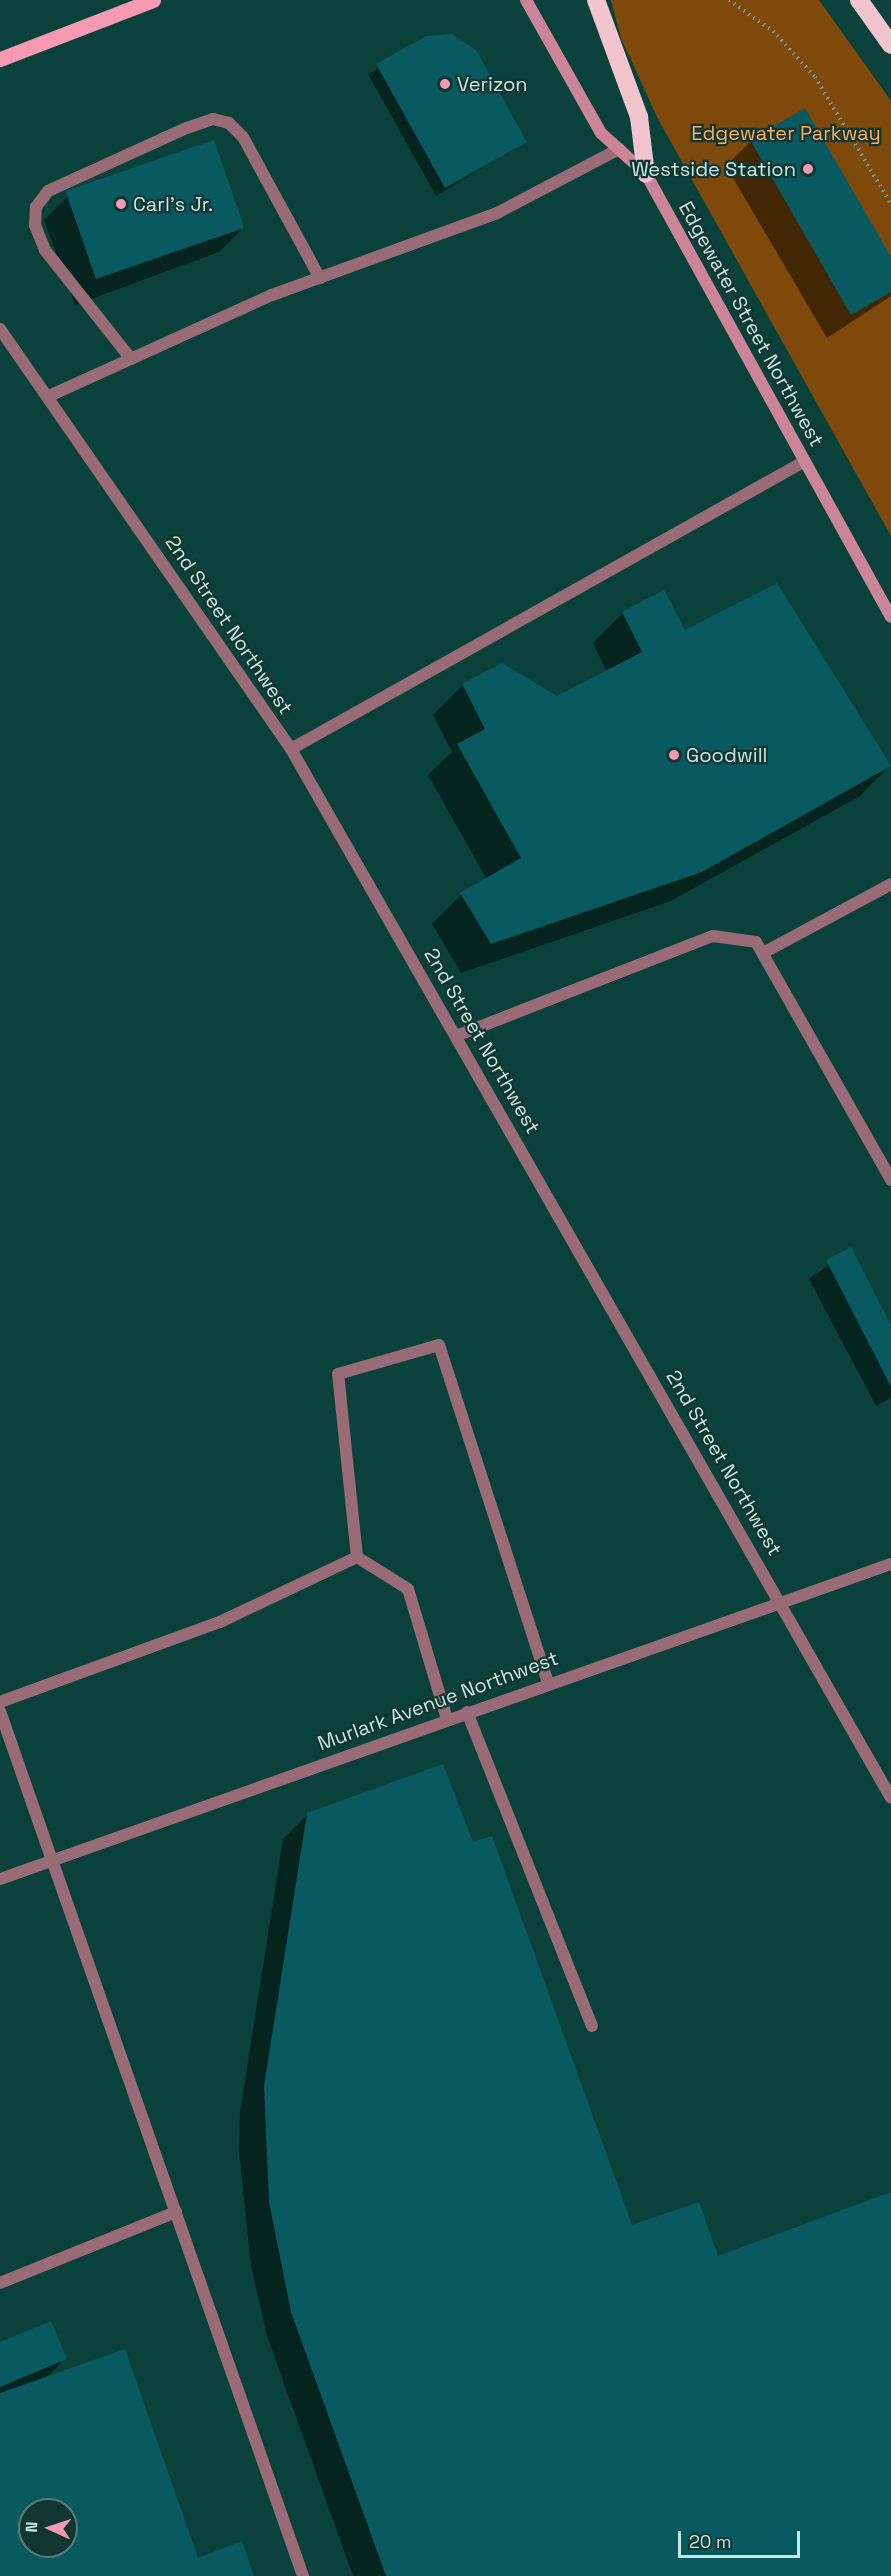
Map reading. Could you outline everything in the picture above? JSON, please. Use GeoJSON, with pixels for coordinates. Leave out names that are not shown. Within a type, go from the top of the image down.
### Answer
{"type":"FeatureCollection","features":[{"type":"Feature","properties":{"kind":"highway"},"geometry":{"type":"LineString","coordinates":[[596,0],[639,117],[646,174]]}},
{"type":"Feature","properties":{"kind":"highway"},"geometry":{"type":"LineString","coordinates":[[859,0],[891,45]]}},
{"type":"Feature","properties":{"kind":"main road"},"geometry":{"type":"LineString","coordinates":[[0,59],[153,0]]}},
{"type":"Feature","properties":{"kind":"main road","name":"Edgewater Street Northwest"},"geometry":{"type":"LineString","coordinates":[[526,0],[601,133],[646,174],[891,617]]}},
{"type":"Feature","properties":{"kind":"street"},"geometry":{"type":"LineString","coordinates":[[131,358],[45,250],[35,225],[36,207],[48,191],[184,129],[213,119],[229,123],[243,137],[320,278]]}},
{"type":"Feature","properties":{"kind":"street"},"geometry":{"type":"LineString","coordinates":[[49,396],[131,358],[320,278],[497,213],[619,149]]}},
{"type":"Feature","properties":{"kind":"street","name":"2nd Street Northwest"},"geometry":{"type":"LineString","coordinates":[[0,329],[49,396],[291,749],[781,1600],[891,1798]]}},
{"type":"Feature","properties":{"kind":"street"},"geometry":{"type":"LineString","coordinates":[[291,749],[805,461]]}},
{"type":"Feature","properties":{"kind":"street"},"geometry":{"type":"LineString","coordinates":[[763,953],[891,884]]}},
{"type":"Feature","properties":{"kind":"street"},"geometry":{"type":"LineString","coordinates":[[456,1036],[714,936],[756,942],[891,1180]]}},
{"type":"Feature","properties":{"kind":"street"},"geometry":{"type":"LineString","coordinates":[[357,1557],[338,1374],[439,1345],[548,1683]]}},
{"type":"Feature","properties":{"kind":"street"},"geometry":{"type":"LineString","coordinates":[[0,1702],[220,1622],[357,1557]]}},
{"type":"Feature","properties":{"kind":"street"},"geometry":{"type":"LineString","coordinates":[[357,1557],[408,1589],[447,1719]]}},
{"type":"Feature","properties":{"kind":"street","name":"Murlark Avenue Northwest"},"geometry":{"type":"LineString","coordinates":[[0,1879],[781,1600],[891,1564]]}},
{"type":"Feature","properties":{"kind":"street"},"geometry":{"type":"LineString","coordinates":[[0,1711],[303,2576]]}},
{"type":"Feature","properties":{"kind":"street"},"geometry":{"type":"LineString","coordinates":[[468,1712],[592,2026]]}},
{"type":"Feature","properties":{"kind":"street"},"geometry":{"type":"LineString","coordinates":[[0,2283],[176,2212]]}},
{"type":"Feature","properties":{"kind":"path"},"geometry":{"type":"LineString","coordinates":[[729,0],[773,32],[814,77],[891,204]]}},
{"type":"Feature","properties":{"kind":"green space","name":"Edgewater Parkway"},"geometry":{"type":"Polygon","coordinates":[[[611,0],[819,0],[891,101],[891,536],[658,119],[621,38],[611,0]]]}},
{"type":"Feature","properties":{"kind":"building"},"geometry":{"type":"Polygon","coordinates":[[[452,34],[476,50],[527,142],[445,188],[376,64],[426,36],[452,34]]]}},
{"type":"Feature","properties":{"kind":"building"},"geometry":{"type":"Polygon","coordinates":[[[805,108],[891,257],[891,292],[851,315],[750,140],[805,108]]]}},
{"type":"Feature","properties":{"kind":"building"},"geometry":{"type":"Polygon","coordinates":[[[214,140],[244,228],[96,279],[66,191],[214,140]]]}},
{"type":"Feature","properties":{"kind":"building","name":"Goodwill"},"geometry":{"type":"Polygon","coordinates":[[[777,583],[891,766],[702,872],[491,944],[460,893],[521,858],[457,744],[485,729],[462,684],[502,663],[557,696],[642,652],[622,612],[664,590],[685,630],[777,583]]]}},
{"type":"Feature","properties":{"kind":"building"},"geometry":{"type":"Polygon","coordinates":[[[851,1247],[891,1325],[891,1387],[826,1260],[851,1247]]]}},
{"type":"Feature","properties":{"kind":"building"},"geometry":{"type":"Polygon","coordinates":[[[443,1764],[473,1842],[492,1836],[632,2225],[699,2202],[718,2256],[891,2192],[891,2576],[386,2576],[291,2312],[269,2202],[264,2086],[307,1813],[443,1764]]]}},
{"type":"Feature","properties":{"kind":"building"},"geometry":{"type":"Polygon","coordinates":[[[51,2321],[67,2359],[0,2387],[0,2342],[51,2321]]]}},
{"type":"Feature","properties":{"kind":"building"},"geometry":{"type":"Polygon","coordinates":[[[125,2349],[198,2558],[242,2541],[254,2576],[0,2576],[0,2393],[125,2349]]]}},
{"type":"Feature","properties":{"kind":"place","name":"Verizon"},"geometry":{"type":"Point","coordinates":[445,84]}},
{"type":"Feature","properties":{"kind":"place","name":"Westside Station"},"geometry":{"type":"Point","coordinates":[808,169]}},
{"type":"Feature","properties":{"kind":"place","name":"Carl's Jr."},"geometry":{"type":"Point","coordinates":[121,204]}},
{"type":"Feature","properties":{"kind":"place","name":"Goodwill"},"geometry":{"type":"Point","coordinates":[674,755]}}]}
